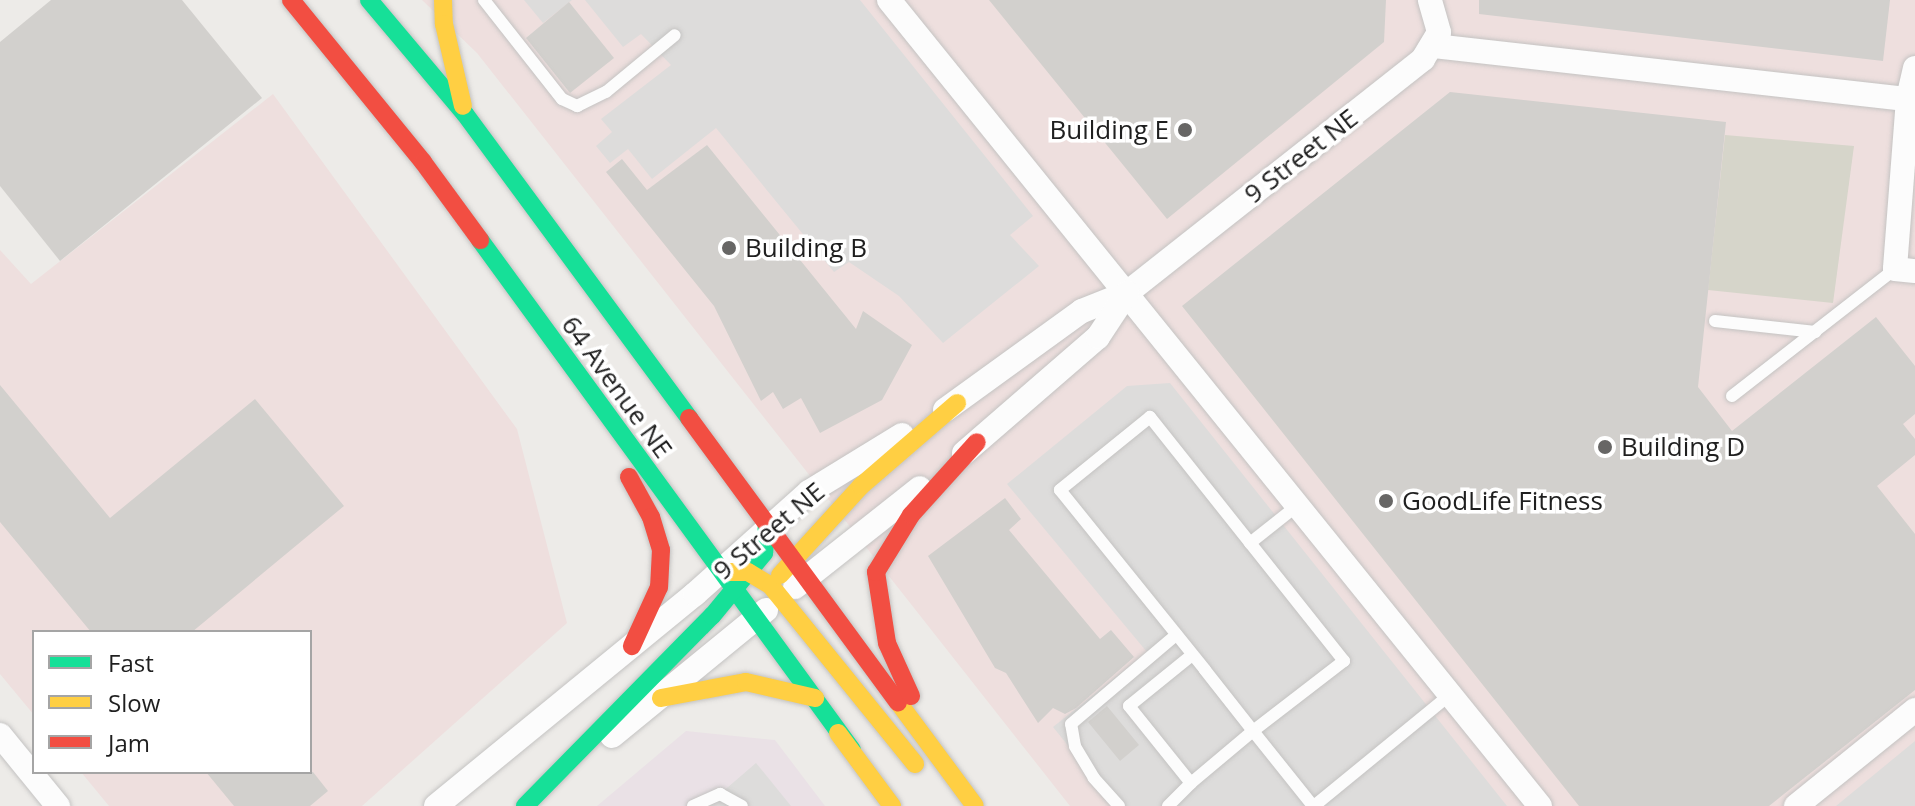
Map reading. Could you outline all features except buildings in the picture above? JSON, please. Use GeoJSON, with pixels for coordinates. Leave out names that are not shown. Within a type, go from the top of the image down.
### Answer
{"type":"FeatureCollection","features":[{"type":"Feature","properties":{"kind":"main road","name":"64 Avenue NE"},"geometry":{"type":"LineString","coordinates":[[291,0],[423,162],[838,733],[895,806]]}},
{"type":"Feature","properties":{"kind":"main road","name":"64 Avenue NE"},"geometry":{"type":"LineString","coordinates":[[369,0],[465,114],[975,806]]}},
{"type":"Feature","properties":{"kind":"main road"},"geometry":{"type":"LineString","coordinates":[[443,0],[444,24],[465,114]]}},
{"type":"Feature","properties":{"kind":"main road"},"geometry":{"type":"LineString","coordinates":[[479,242],[499,300]]}},
{"type":"Feature","properties":{"kind":"main road"},"geometry":{"type":"LineString","coordinates":[[800,568],[861,486],[957,403]]}},
{"type":"Feature","properties":{"kind":"main road"},"geometry":{"type":"LineString","coordinates":[[941,762],[887,643],[876,572],[911,515],[977,442]]}},
{"type":"Feature","properties":{"kind":"main road"},"geometry":{"type":"LineString","coordinates":[[618,462],[641,497],[661,550],[659,587],[632,646]]}},
{"type":"Feature","properties":{"kind":"main road"},"geometry":{"type":"LineString","coordinates":[[525,806],[712,616],[727,581],[748,572],[764,553],[767,526]]}},
{"type":"Feature","properties":{"kind":"main road"},"geometry":{"type":"LineString","coordinates":[[748,572],[776,591],[928,782]]}},
{"type":"Feature","properties":{"kind":"main road"},"geometry":{"type":"LineString","coordinates":[[661,698],[746,682],[815,698]]}},
{"type":"Feature","properties":{"kind":"street"},"geometry":{"type":"LineString","coordinates":[[889,0],[1540,806]]}},
{"type":"Feature","properties":{"kind":"street"},"geometry":{"type":"LineString","coordinates":[[1430,0],[1439,32],[1434,46],[1911,100]]}},
{"type":"Feature","properties":{"kind":"street","name":"9 Street NE"},"geometry":{"type":"LineString","coordinates":[[436,806],[632,646],[727,581],[767,526],[832,477],[957,403],[1082,311],[1127,293],[1423,59],[1434,46]]}},
{"type":"Feature","properties":{"kind":"street"},"geometry":{"type":"LineString","coordinates":[[1905,270],[1911,100],[1915,68]]}},
{"type":"Feature","properties":{"kind":"street","name":"9 Street NE"},"geometry":{"type":"LineString","coordinates":[[525,806],[755,619],[776,591],[800,568],[977,442],[1098,337],[1127,293]]}},
{"type":"Feature","properties":{"kind":"street"},"geometry":{"type":"LineString","coordinates":[[1796,806],[1915,710]]}},
{"type":"Feature","properties":{"kind":"street"},"geometry":{"type":"LineString","coordinates":[[0,735],[58,806]]}},
{"type":"Feature","properties":{"kind":"lane"},"geometry":{"type":"LineString","coordinates":[[484,0],[562,99],[577,106],[606,92],[675,35]]}},
{"type":"Feature","properties":{"kind":"lane"},"geometry":{"type":"LineString","coordinates":[[496,0],[502,23]]}},
{"type":"Feature","properties":{"kind":"lane"},"geometry":{"type":"LineString","coordinates":[[1732,396],[1815,332],[1905,270]]}},
{"type":"Feature","properties":{"kind":"lane"},"geometry":{"type":"LineString","coordinates":[[1715,321],[1815,332]]}},
{"type":"Feature","properties":{"kind":"lane"},"geometry":{"type":"LineString","coordinates":[[1168,806],[1253,731],[1344,661],[1150,417],[1060,490],[1253,731],[1314,806],[1451,694]]}},
{"type":"Feature","properties":{"kind":"lane"},"geometry":{"type":"LineString","coordinates":[[1250,543],[1298,505]]}},
{"type":"Feature","properties":{"kind":"lane"},"geometry":{"type":"LineString","coordinates":[[1119,806],[1094,778],[1081,757],[1071,724],[1176,635]]}},
{"type":"Feature","properties":{"kind":"lane"},"geometry":{"type":"LineString","coordinates":[[1191,783],[1129,706],[1192,655]]}},
{"type":"Feature","properties":{"kind":"lane"},"geometry":{"type":"LineString","coordinates":[[693,806],[720,794],[742,806]]}},
{"type":"Feature","properties":{"kind":"shaded area"},"geometry":{"type":"Polygon","coordinates":[[[422,0],[1915,0],[1915,806],[1070,806],[477,53],[422,0]]]}},
{"type":"Feature","properties":{"kind":"shaded area"},"geometry":{"type":"Polygon","coordinates":[[[524,0],[572,0],[543,23],[524,0]]]}},
{"type":"Feature","properties":{"kind":"shaded area"},"geometry":{"type":"Polygon","coordinates":[[[585,0],[860,0],[1033,216],[1010,235],[1039,266],[943,343],[899,296],[849,262],[834,272],[716,128],[652,179],[628,149],[610,163],[596,146],[612,132],[601,119],[671,65],[641,34],[623,47],[585,0]]]}},
{"type":"Feature","properties":{"kind":"shaded area"},"geometry":{"type":"Polygon","coordinates":[[[273,94],[517,429],[567,623],[362,806],[109,806],[83,774],[312,774],[312,630],[32,630],[32,713],[0,674],[0,250],[31,284],[273,94]]]}},
{"type":"Feature","properties":{"kind":"shaded area"},"geometry":{"type":"Polygon","coordinates":[[[1725,135],[1854,146],[1833,303],[1708,290],[1725,135]]]}},
{"type":"Feature","properties":{"kind":"shaded area"},"geometry":{"type":"Polygon","coordinates":[[[1170,383],[1507,806],[1117,806],[1053,727],[1147,652],[1007,484],[1127,386],[1170,383]]]}},
{"type":"Feature","properties":{"kind":"shaded area"},"geometry":{"type":"Polygon","coordinates":[[[686,731],[775,740],[825,806],[597,806],[686,731]]]}},
{"type":"Feature","properties":{"kind":"shaded area"},"geometry":{"type":"Polygon","coordinates":[[[1915,741],[1915,806],[1836,806],[1915,741]]]}},
{"type":"Feature","properties":{"kind":"shaded area"},"geometry":{"type":"Polygon","coordinates":[[[756,763],[791,806],[706,806],[756,763]]]}},
{"type":"Feature","properties":{"kind":"traffic: fast"},"geometry":{"type":"LineString","coordinates":[[369,0],[465,114],[689,418]]}},
{"type":"Feature","properties":{"kind":"traffic: fast"},"geometry":{"type":"LineString","coordinates":[[480,240],[852,750]]}},
{"type":"Feature","properties":{"kind":"traffic: fast"},"geometry":{"type":"LineString","coordinates":[[525,806],[712,616],[764,553],[767,526]]}},
{"type":"Feature","properties":{"kind":"traffic: slow"},"geometry":{"type":"LineString","coordinates":[[443,0],[444,24],[463,106]]}},
{"type":"Feature","properties":{"kind":"traffic: slow"},"geometry":{"type":"LineString","coordinates":[[780,575],[861,486],[957,403]]}},
{"type":"Feature","properties":{"kind":"traffic: slow"},"geometry":{"type":"LineString","coordinates":[[728,572],[748,572],[771,586],[915,764]]}},
{"type":"Feature","properties":{"kind":"traffic: slow"},"geometry":{"type":"LineString","coordinates":[[661,698],[746,682],[815,698]]}},
{"type":"Feature","properties":{"kind":"traffic: slow"},"geometry":{"type":"LineString","coordinates":[[898,702],[975,806]]}},
{"type":"Feature","properties":{"kind":"traffic: slow"},"geometry":{"type":"LineString","coordinates":[[838,733],[892,806]]}},
{"type":"Feature","properties":{"kind":"traffic: jam"},"geometry":{"type":"LineString","coordinates":[[291,0],[423,162],[480,240]]}},
{"type":"Feature","properties":{"kind":"traffic: jam"},"geometry":{"type":"LineString","coordinates":[[689,418],[898,702]]}},
{"type":"Feature","properties":{"kind":"traffic: jam"},"geometry":{"type":"LineString","coordinates":[[911,696],[887,643],[876,572],[911,515],[977,442]]}},
{"type":"Feature","properties":{"kind":"traffic: jam"},"geometry":{"type":"LineString","coordinates":[[629,477],[651,517],[661,550],[659,587],[632,646]]}},
{"type":"Feature","properties":{"kind":"place","name":"Building E"},"geometry":{"type":"Point","coordinates":[1185,130]}},
{"type":"Feature","properties":{"kind":"place","name":"Building B"},"geometry":{"type":"Point","coordinates":[729,248]}},
{"type":"Feature","properties":{"kind":"place","name":"Building D"},"geometry":{"type":"Point","coordinates":[1605,447]}},
{"type":"Feature","properties":{"kind":"place","name":"GoodLife Fitness"},"geometry":{"type":"Point","coordinates":[1386,501]}}]}
